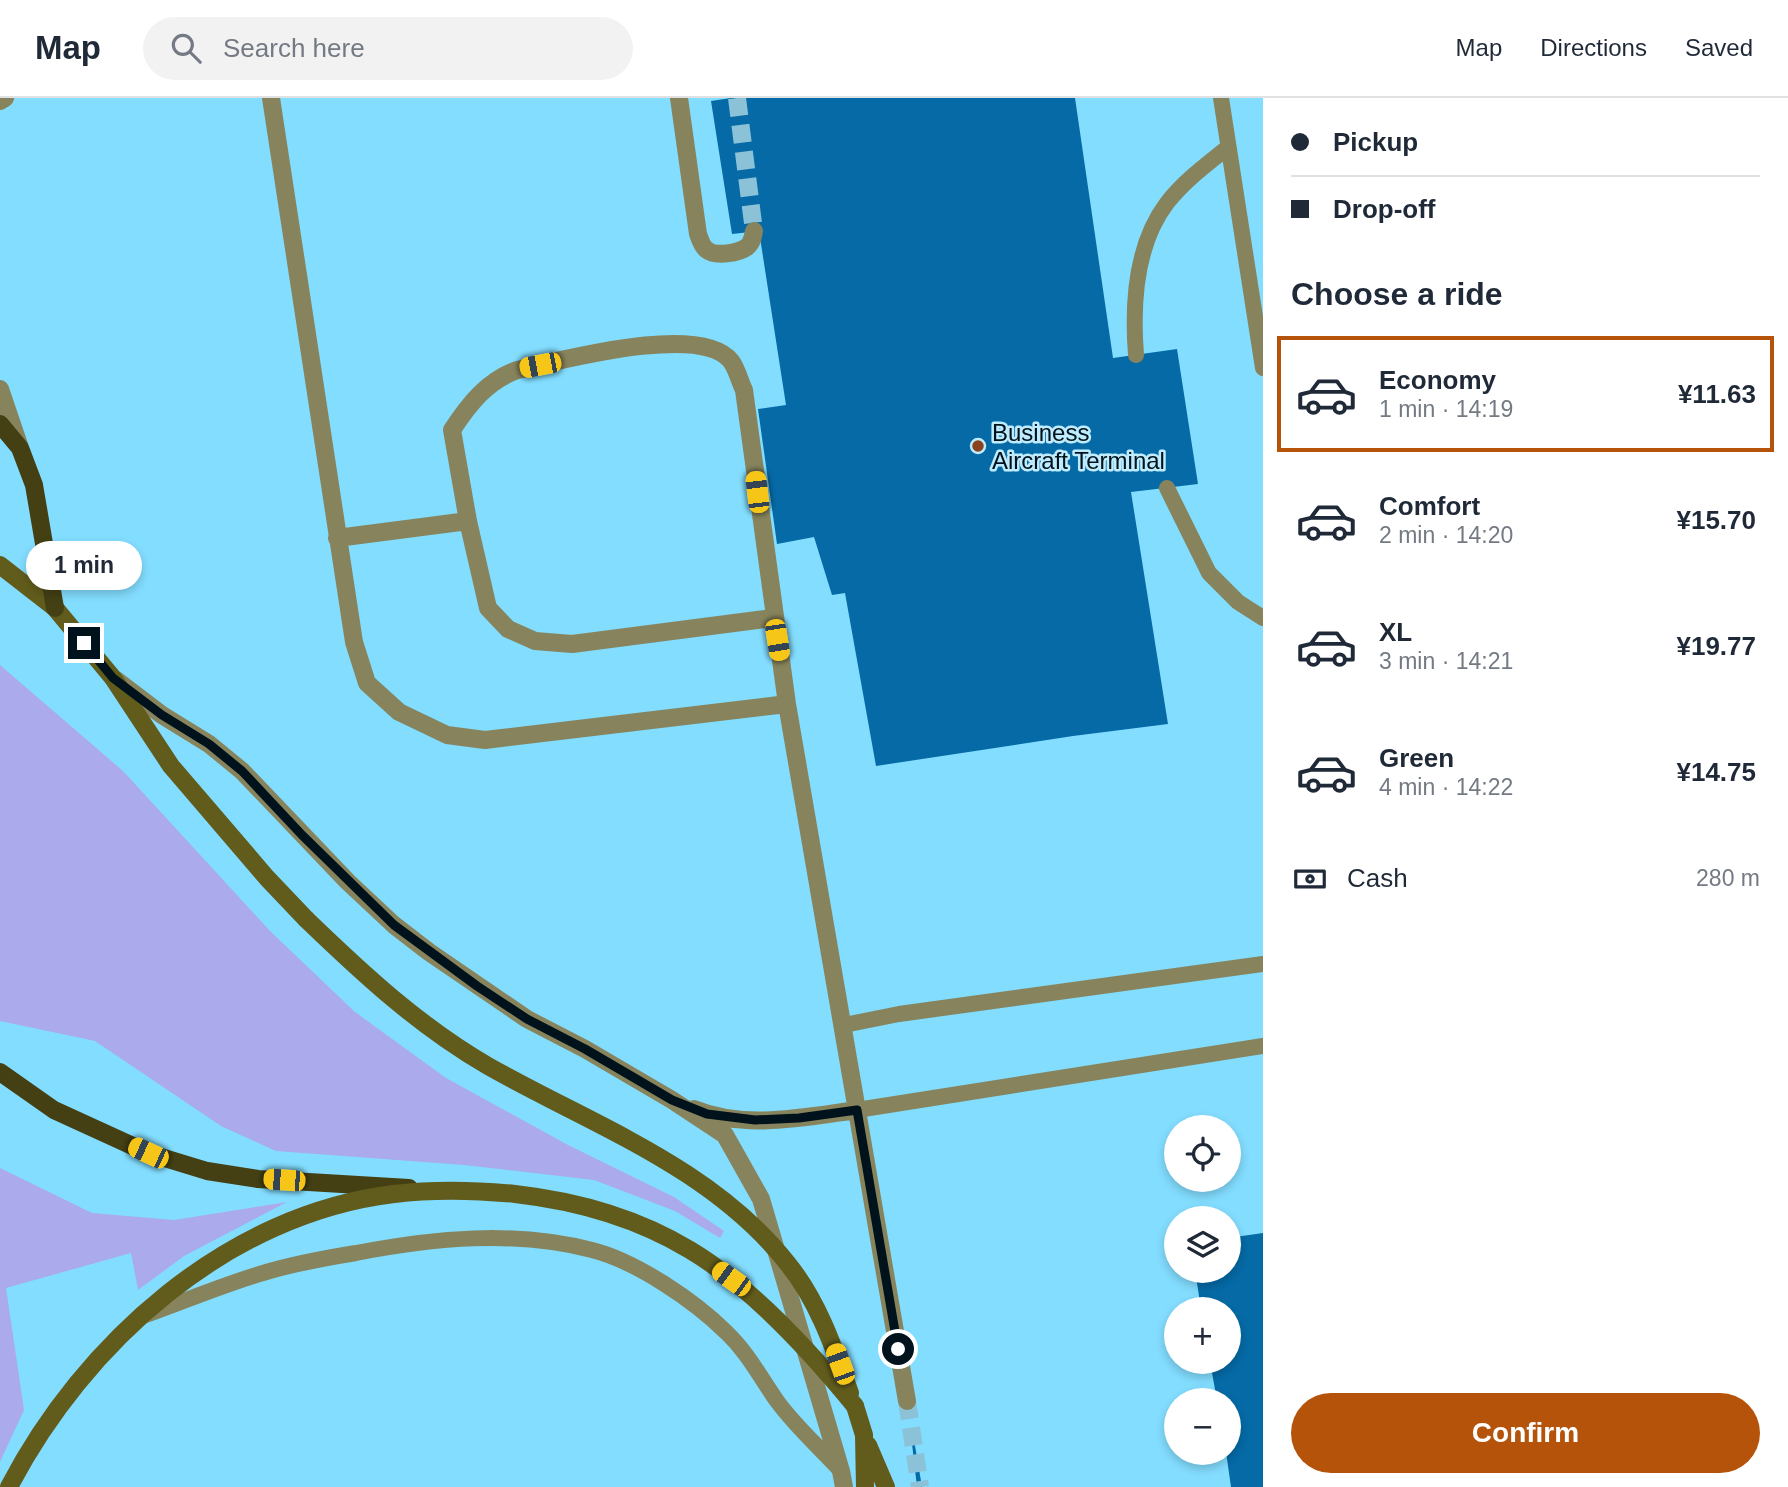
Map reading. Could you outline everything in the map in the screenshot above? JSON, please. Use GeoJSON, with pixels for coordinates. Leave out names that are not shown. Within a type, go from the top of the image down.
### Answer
{"type":"FeatureCollection","features":[{"type":"Feature","properties":{"kind":"main road"},"geometry":{"type":"LineString","coordinates":[[0,424],[20,448],[34,485],[55,608]]}},
{"type":"Feature","properties":{"kind":"main road"},"geometry":{"type":"LineString","coordinates":[[0,565],[55,608],[113,678],[171,766],[267,878],[306,919],[404,1010],[488,1066],[648,1151],[720,1197],[758,1230],[789,1265],[810,1298],[832,1343],[864,1435],[886,1487]]}},
{"type":"Feature","properties":{"kind":"main road"},"geometry":{"type":"LineString","coordinates":[[0,1072],[54,1110],[148,1153],[207,1171],[258,1179],[492,1192],[557,1200],[595,1209],[642,1226],[691,1251],[731,1279],[786,1328],[824,1367],[855,1406]]}},
{"type":"Feature","properties":{"kind":"main road"},"geometry":{"type":"LineString","coordinates":[[9,1487],[46,1422],[88,1368],[136,1319],[194,1274],[246,1241],[289,1222],[341,1205],[391,1194],[438,1190]]}},
{"type":"Feature","properties":{"kind":"main road"},"geometry":{"type":"LineString","coordinates":[[864,1435],[865,1487]]}},
{"type":"Feature","properties":{"kind":"street"},"geometry":{"type":"LineString","coordinates":[[0,101],[5,98]]}},
{"type":"Feature","properties":{"kind":"street"},"geometry":{"type":"LineString","coordinates":[[271,98],[354,642],[367,683],[399,712],[447,735],[485,740],[787,704]]}},
{"type":"Feature","properties":{"kind":"street"},"geometry":{"type":"LineString","coordinates":[[680,98],[698,234],[702,244],[707,251],[716,254],[740,251],[748,246],[754,231]]}},
{"type":"Feature","properties":{"kind":"street"},"geometry":{"type":"LineString","coordinates":[[773,618],[572,644],[536,641],[508,629],[488,608],[468,521],[452,430],[478,395],[503,375],[517,369],[648,344],[688,343],[710,349],[731,360],[744,390],[773,618],[907,1401]]}},
{"type":"Feature","properties":{"kind":"street"},"geometry":{"type":"LineString","coordinates":[[0,390],[20,448]]}},
{"type":"Feature","properties":{"kind":"street"},"geometry":{"type":"LineString","coordinates":[[337,538],[468,521]]}},
{"type":"Feature","properties":{"kind":"street"},"geometry":{"type":"LineString","coordinates":[[113,678],[162,715],[209,744],[242,771],[348,882],[394,925],[429,952],[527,1019],[585,1049],[725,1135],[761,1199],[841,1482]]}},
{"type":"Feature","properties":{"kind":"street"},"geometry":{"type":"LineString","coordinates":[[672,1100],[707,1114],[755,1120],[799,1118],[857,1110]]}},
{"type":"Feature","properties":{"kind":"lane"},"geometry":{"type":"LineString","coordinates":[[1221,98],[1263,368]]}},
{"type":"Feature","properties":{"kind":"lane"},"geometry":{"type":"LineString","coordinates":[[1136,355],[1136,284],[1146,242],[1166,204],[1194,174],[1227,148]]}},
{"type":"Feature","properties":{"kind":"lane"},"geometry":{"type":"LineString","coordinates":[[1167,488],[1209,573],[1238,602],[1263,618]]}},
{"type":"Feature","properties":{"kind":"lane"},"geometry":{"type":"LineString","coordinates":[[844,1025],[899,1014],[1263,964]]}},
{"type":"Feature","properties":{"kind":"lane"},"geometry":{"type":"LineString","coordinates":[[857,1110],[1263,1046]]}},
{"type":"Feature","properties":{"kind":"lane"},"geometry":{"type":"LineString","coordinates":[[136,1319],[263,1273],[402,1244],[467,1237],[537,1239],[594,1250],[643,1272],[688,1301],[727,1332],[841,1482]]}},
{"type":"Feature","properties":{"kind":"shaded area"},"geometry":{"type":"Polygon","coordinates":[[[0,98],[1263,98],[1263,1487],[0,1487],[0,98]]]}},
{"type":"Feature","properties":{"kind":"shaded area"},"geometry":{"type":"Polygon","coordinates":[[[0,665],[123,771],[270,931],[355,1012],[446,1078],[568,1145],[674,1197],[724,1231],[720,1238],[675,1211],[594,1180],[464,1165],[276,1151],[221,1126],[95,1041],[0,1021],[0,665]]]}},
{"type":"Feature","properties":{"kind":"shaded area"},"geometry":{"type":"Polygon","coordinates":[[[0,1168],[92,1213],[174,1220],[287,1202],[184,1256],[138,1290],[131,1253],[6,1288],[24,1410],[0,1462],[0,1168]]]}},
{"type":"Feature","properties":{"kind":"building","name":"Business Aircraft Terminal"},"geometry":{"type":"Polygon","coordinates":[[[731,98],[1075,98],[1113,358],[1177,349],[1198,484],[1131,492],[1168,724],[876,766],[845,593],[832,595],[814,537],[777,544],[758,409],[786,405],[759,231],[732,234],[711,101],[731,98]]]}},
{"type":"Feature","properties":{"kind":"building"},"geometry":{"type":"Polygon","coordinates":[[[1263,1233],[1263,1487],[1231,1487],[1228,1465],[1241,1465],[1241,1388],[1215,1388],[1212,1374],[1241,1374],[1241,1297],[1199,1297],[1197,1283],[1241,1283],[1241,1236],[1263,1233]]]}},
{"type":"Feature","properties":{"kind":"building"},"geometry":{"type":"Polygon","coordinates":[[[913,1434],[922,1487],[917,1487],[913,1434]]]}},
{"type":"Feature","properties":{"kind":"tunnel"},"geometry":{"type":"LineString","coordinates":[[737,98],[754,231]]}},
{"type":"Feature","properties":{"kind":"tunnel"},"geometry":{"type":"LineString","coordinates":[[907,1401],[920,1487]]}},
{"type":"Feature","properties":{"kind":"place","name":"Business Aircraft Terminal"},"geometry":{"type":"Point","coordinates":[978,446]}},
{"type":"Feature","properties":{"kind":"route"},"geometry":{"type":"LineString","coordinates":[[84,643],[113,678],[162,715],[209,744],[242,771],[348,882],[394,925],[527,1019],[672,1100],[707,1114],[755,1120],[799,1118],[857,1110],[898,1349]]}}]}
